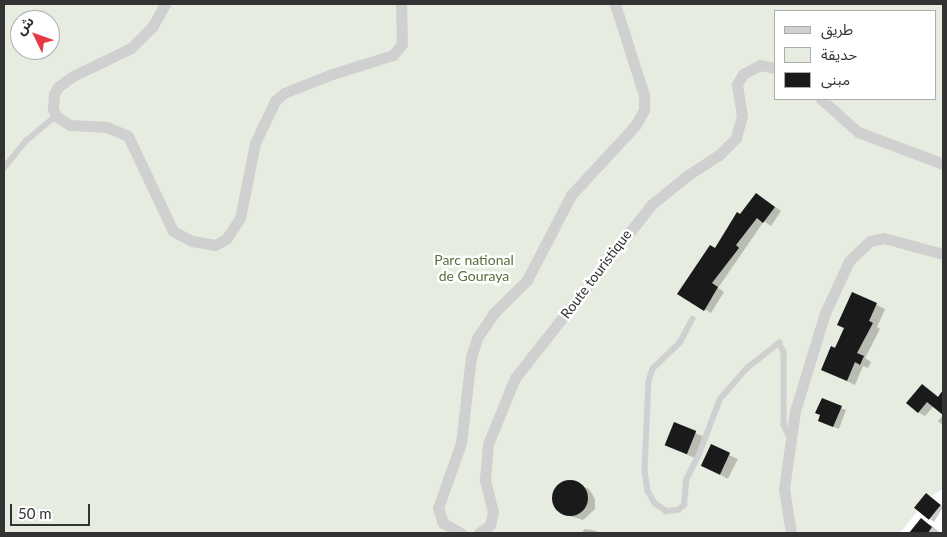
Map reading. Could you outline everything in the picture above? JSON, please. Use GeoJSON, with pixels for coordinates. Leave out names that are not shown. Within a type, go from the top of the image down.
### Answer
{"type":"FeatureCollection","features":[{"type":"Feature","properties":{"kind":"street"},"geometry":{"type":"LineString","coordinates":[[165,4],[153,26],[131,48],[73,76],[58,88],[54,94],[56,116],[70,125],[107,127],[128,136],[173,231],[192,241],[220,244],[235,228],[240,218],[255,143],[275,100],[284,93],[332,74],[393,55],[402,44],[401,4]]}},
{"type":"Feature","properties":{"kind":"street"},"geometry":{"type":"LineString","coordinates":[[461,533],[443,523],[438,508],[461,444],[470,357],[476,338],[493,314],[527,280],[571,195],[635,126],[644,110],[644,95],[615,4]]}},
{"type":"Feature","properties":{"kind":"street","name":"Route touristique"},"geometry":{"type":"LineString","coordinates":[[479,533],[490,525],[493,512],[485,480],[488,444],[503,400],[515,378],[651,205],[688,174],[719,155],[736,138],[742,116],[737,84],[743,74],[760,65],[774,68]]}},
{"type":"Feature","properties":{"kind":"street"},"geometry":{"type":"LineString","coordinates":[[822,100],[858,132],[943,164]]}},
{"type":"Feature","properties":{"kind":"street"},"geometry":{"type":"LineString","coordinates":[[791,533],[784,489],[795,411],[825,313],[849,261],[858,250],[870,241],[884,238],[943,254]]}},
{"type":"Feature","properties":{"kind":"lane"},"geometry":{"type":"LineString","coordinates":[[4,168],[26,141],[56,116]]}},
{"type":"Feature","properties":{"kind":"lane"},"geometry":{"type":"LineString","coordinates":[[693,319],[680,342],[653,369],[649,381],[645,470],[648,491],[656,503],[666,511],[678,510],[684,505],[686,480],[699,454],[720,399],[747,368],[775,344],[780,343],[784,352],[784,425],[792,440]]}},
{"type":"Feature","properties":{"kind":"green space","name":"Parc national de Gouraya"},"geometry":{"type":"Polygon","coordinates":[[[4,4],[943,4],[943,489],[928,498],[900,533],[4,533],[4,4]]]}},
{"type":"Feature","properties":{"kind":"building"},"geometry":{"type":"Polygon","coordinates":[[[756,193],[775,207],[763,223],[757,218],[736,245],[739,248],[712,283],[718,287],[704,311],[677,294],[710,245],[715,248],[737,212],[740,214],[756,193]]]}},
{"type":"Feature","properties":{"kind":"building"},"geometry":{"type":"Polygon","coordinates":[[[852,292],[877,303],[869,321],[873,323],[857,353],[864,356],[860,365],[855,362],[847,381],[821,370],[831,346],[835,348],[844,328],[837,325],[852,292]]]}},
{"type":"Feature","properties":{"kind":"building"},"geometry":{"type":"Polygon","coordinates":[[[922,384],[938,397],[943,390],[943,415],[927,402],[918,413],[906,403],[922,384]]]}},
{"type":"Feature","properties":{"kind":"building"},"geometry":{"type":"Polygon","coordinates":[[[822,398],[842,406],[833,427],[818,421],[820,415],[815,413],[822,398]]]}},
{"type":"Feature","properties":{"kind":"building"},"geometry":{"type":"Polygon","coordinates":[[[674,422],[696,431],[687,454],[665,445],[674,422]]]}},
{"type":"Feature","properties":{"kind":"building"},"geometry":{"type":"Polygon","coordinates":[[[711,444],[730,453],[720,475],[701,466],[711,444]]]}},
{"type":"Feature","properties":{"kind":"building"},"geometry":{"type":"Polygon","coordinates":[[[570,480],[577,481],[583,485],[587,491],[587,505],[583,511],[577,515],[570,516],[563,515],[557,511],[553,505],[552,498],[553,491],[557,485],[563,481],[570,480]]]}},
{"type":"Feature","properties":{"kind":"building"},"geometry":{"type":"Polygon","coordinates":[[[926,493],[941,505],[929,520],[914,508],[926,493]]]}},
{"type":"Feature","properties":{"kind":"building"},"geometry":{"type":"Polygon","coordinates":[[[921,518],[932,527],[928,533],[909,533],[921,518]]]}}]}
